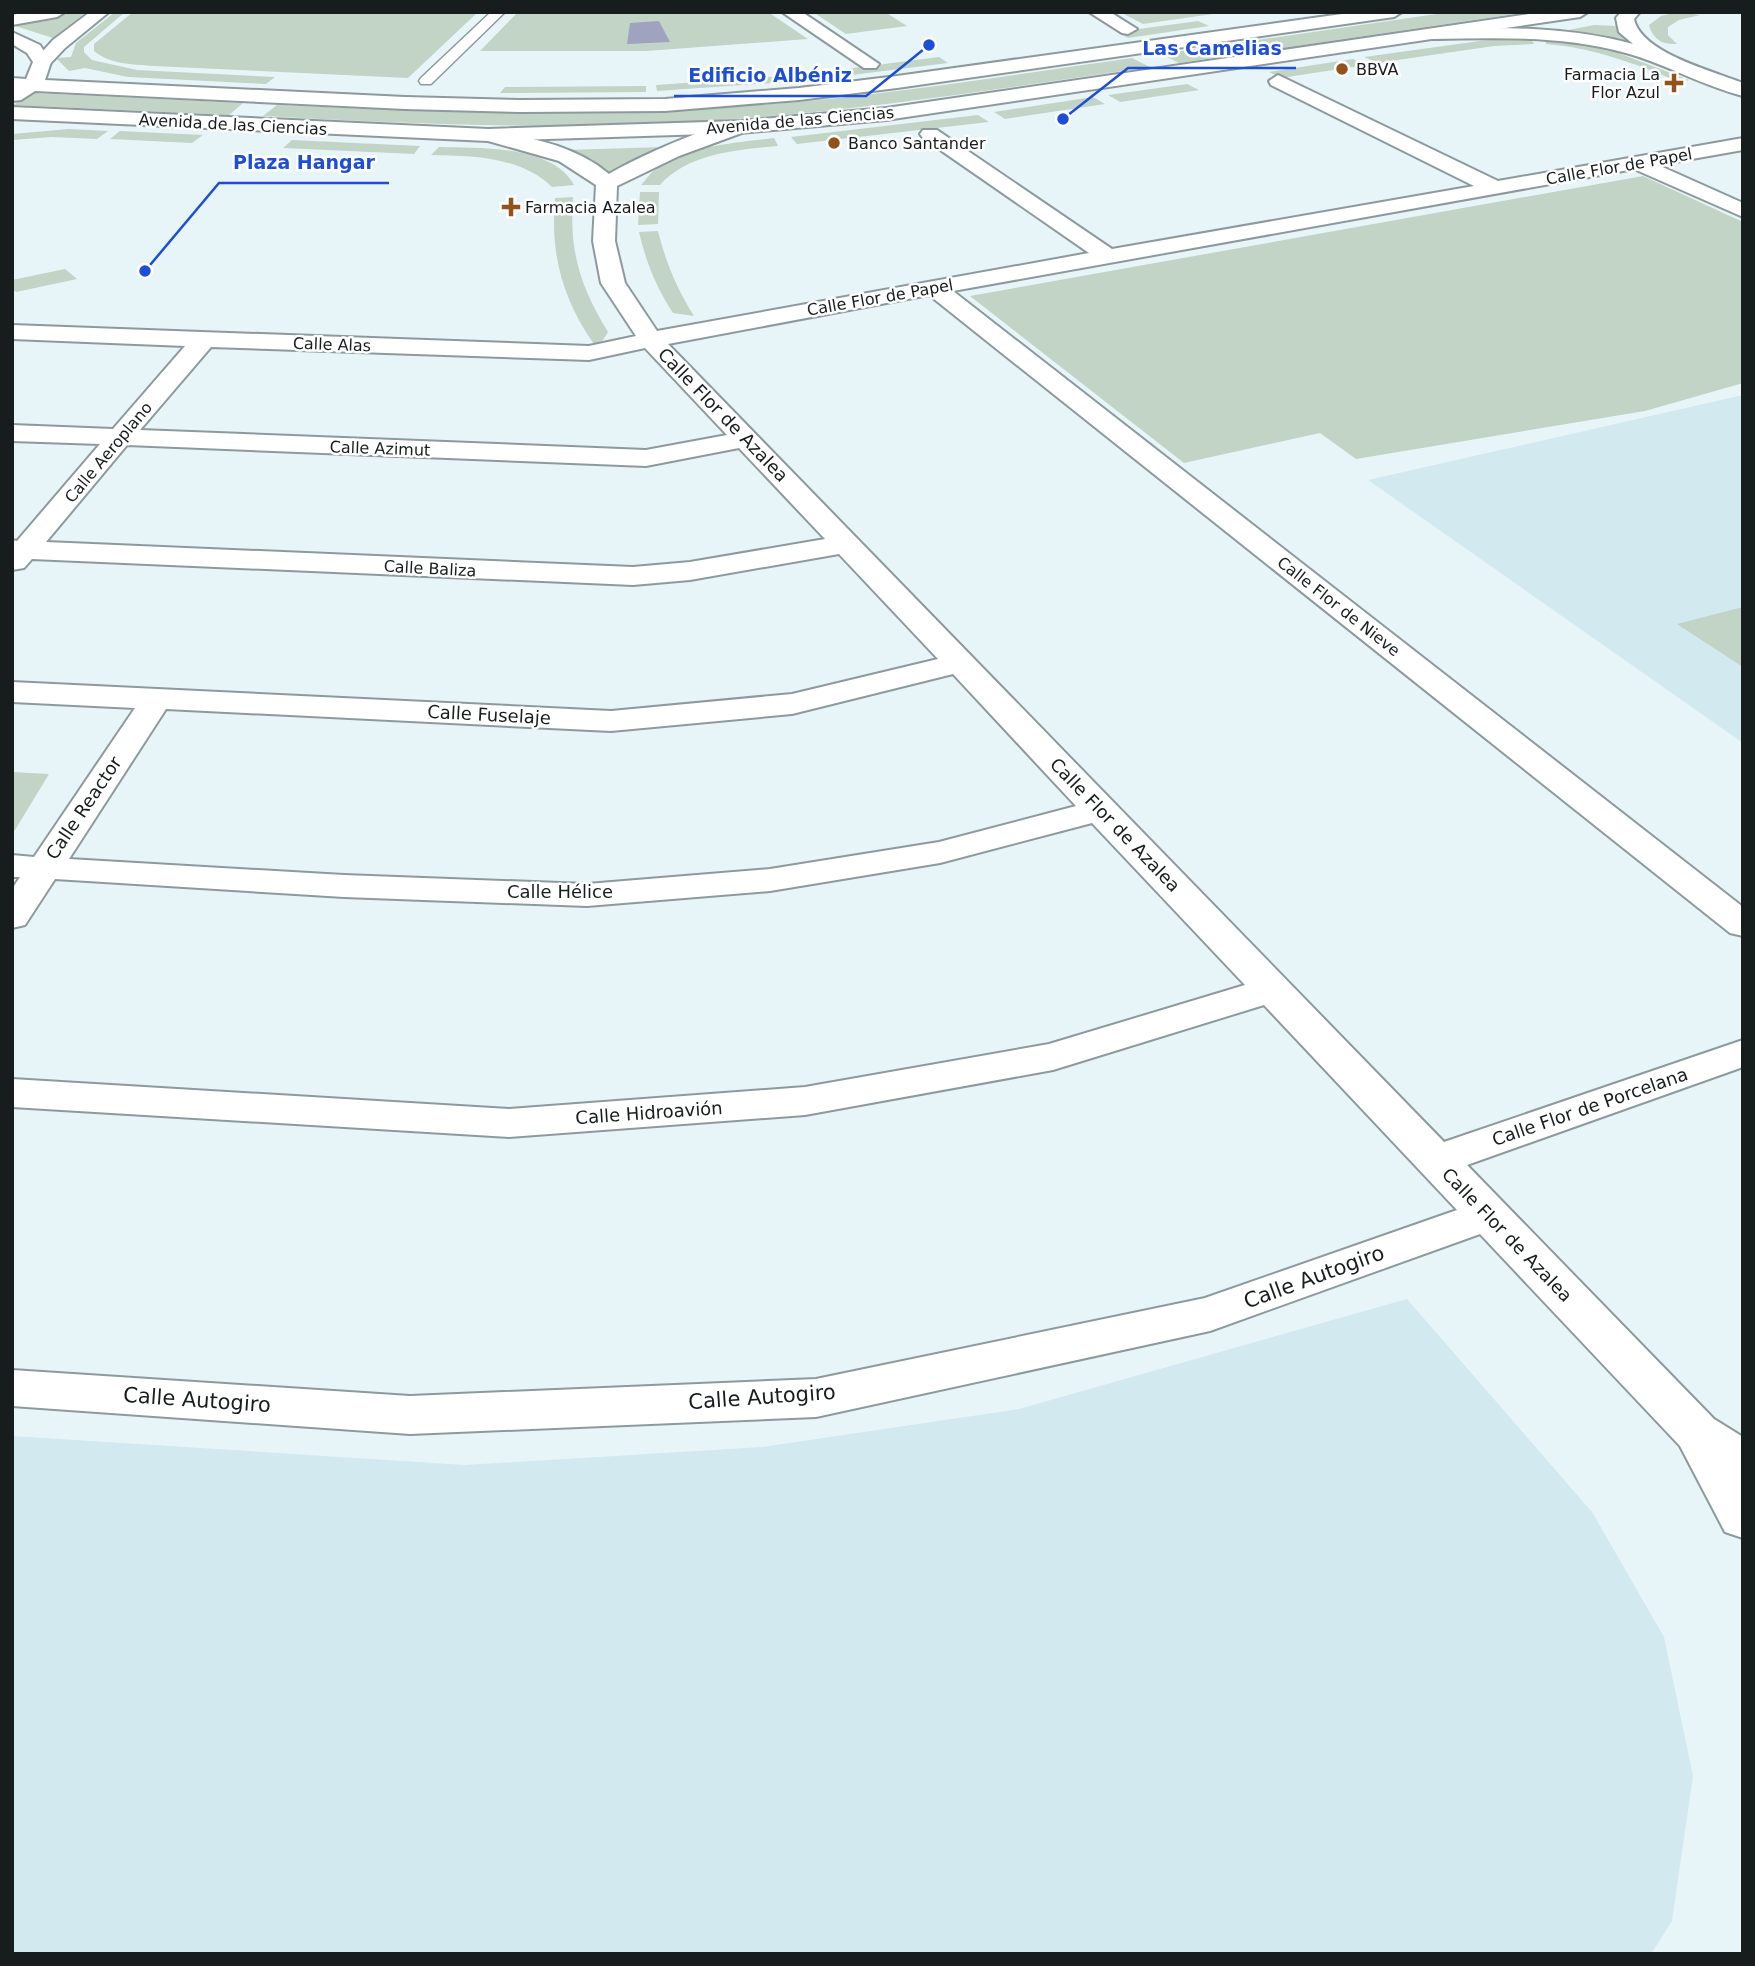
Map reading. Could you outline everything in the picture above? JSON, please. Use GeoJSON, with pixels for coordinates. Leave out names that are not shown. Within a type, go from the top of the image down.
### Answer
{"type":"FeatureCollection","features":[{"type":"Feature","properties":{"kind":"street"},"geometry":{"type":"LineString","coordinates":[[12,20],[57,12]]}},
{"type":"Feature","properties":{"kind":"street"},"geometry":{"type":"LineString","coordinates":[[12,97],[32,85],[40,73],[42,62],[59,44],[101,12]]}},
{"type":"Feature","properties":{"kind":"street"},"geometry":{"type":"LineString","coordinates":[[790,12],[870,64]]}},
{"type":"Feature","properties":{"kind":"street"},"geometry":{"type":"LineString","coordinates":[[1097,12],[1128,29]]}},
{"type":"Feature","properties":{"kind":"street","name":"Avenida de las Ciencias"},"geometry":{"type":"LineString","coordinates":[[12,84],[443,104],[665,105],[885,84],[1394,12]]}},
{"type":"Feature","properties":{"kind":"street","name":"Avenida de las Ciencias"},"geometry":{"type":"LineString","coordinates":[[12,113],[488,135],[740,127],[886,114],[1580,12]]}},
{"type":"Feature","properties":{"kind":"street"},"geometry":{"type":"LineString","coordinates":[[1632,12],[1625,18],[1628,32],[1649,50],[1675,63]]}},
{"type":"Feature","properties":{"kind":"street"},"geometry":{"type":"LineString","coordinates":[[1432,34],[1508,32],[1568,36],[1630,48],[1743,90]]}},
{"type":"Feature","properties":{"kind":"street"},"geometry":{"type":"LineString","coordinates":[[12,37],[34,49],[42,62]]}},
{"type":"Feature","properties":{"kind":"street"},"geometry":{"type":"LineString","coordinates":[[1278,81],[1494,188]]}},
{"type":"Feature","properties":{"kind":"street"},"geometry":{"type":"LineString","coordinates":[[488,135],[554,152],[593,169],[607,183],[656,156],[740,127]]}},
{"type":"Feature","properties":{"kind":"street"},"geometry":{"type":"LineString","coordinates":[[930,134],[1109,257]]}},
{"type":"Feature","properties":{"kind":"street","name":"Calle Flor de Papel"},"geometry":{"type":"LineString","coordinates":[[650,339],[1743,144]]}},
{"type":"Feature","properties":{"kind":"street"},"geometry":{"type":"LineString","coordinates":[[1637,163],[1743,211]]}},
{"type":"Feature","properties":{"kind":"street","name":"Calle Flor de Azalea"},"geometry":{"type":"LineString","coordinates":[[607,183],[604,241],[613,283],[650,339],[1697,1433]]}},
{"type":"Feature","properties":{"kind":"street","name":"Calle Flor de Nieve"},"geometry":{"type":"LineString","coordinates":[[934,288],[1743,925]]}},
{"type":"Feature","properties":{"kind":"street","name":"Calle Alas"},"geometry":{"type":"LineString","coordinates":[[12,332],[589,353],[650,339]]}},
{"type":"Feature","properties":{"kind":"street","name":"Calle Aeroplano"},"geometry":{"type":"LineString","coordinates":[[16,554],[204,339]]}},
{"type":"Feature","properties":{"kind":"street","name":"Calle Azimut"},"geometry":{"type":"LineString","coordinates":[[12,433],[646,458],[746,439]]}},
{"type":"Feature","properties":{"kind":"street","name":"Calle Baliza"},"geometry":{"type":"LineString","coordinates":[[16,554],[633,576],[690,571],[846,544]]}},
{"type":"Feature","properties":{"kind":"street","name":"Calle Fuselaje"},"geometry":{"type":"LineString","coordinates":[[12,692],[611,721],[792,704],[961,663]]}},
{"type":"Feature","properties":{"kind":"street","name":"Calle Reactor"},"geometry":{"type":"LineString","coordinates":[[12,917],[28,867],[157,699]]}},
{"type":"Feature","properties":{"kind":"street","name":"Calle Hélice"},"geometry":{"type":"LineString","coordinates":[[28,867],[344,886],[587,895],[770,880],[914,857],[1101,810]]}},
{"type":"Feature","properties":{"kind":"street","name":"Calle Hidroavión"},"geometry":{"type":"LineString","coordinates":[[12,1093],[509,1123],[805,1101],[1053,1057],[1272,989]]}},
{"type":"Feature","properties":{"kind":"street","name":"Calle Flor de Porcelana"},"geometry":{"type":"LineString","coordinates":[[1437,1160],[1743,1053]]}},
{"type":"Feature","properties":{"kind":"street","name":"Calle Autogiro"},"geometry":{"type":"LineString","coordinates":[[12,1388],[411,1415],[816,1398],[1210,1314],[1488,1215]]}},
{"type":"Feature","properties":{"kind":"street"},"geometry":{"type":"LineString","coordinates":[[1697,1433],[1743,1462]]}},
{"type":"Feature","properties":{"kind":"street"},"geometry":{"type":"LineString","coordinates":[[1697,1433],[1743,1517]]}},
{"type":"Feature","properties":{"kind":"lane"},"geometry":{"type":"LineString","coordinates":[[426,81],[499,12]]}},
{"type":"Feature","properties":{"kind":"shaded area"},"geometry":{"type":"Polygon","coordinates":[[[1743,395],[1743,743],[1368,480],[1743,395]]]}},
{"type":"Feature","properties":{"kind":"shaded area"},"geometry":{"type":"Polygon","coordinates":[[[1407,1299],[1592,1512],[1664,1637],[1693,1776],[1672,1921],[1651,1954],[12,1954],[12,1436],[465,1465],[762,1447],[1019,1409],[1407,1299]]]}},
{"type":"Feature","properties":{"kind":"green space"},"geometry":{"type":"Polygon","coordinates":[[[86,12],[53,38],[12,25],[86,12]]]}},
{"type":"Feature","properties":{"kind":"green space"},"geometry":{"type":"Polygon","coordinates":[[[115,12],[125,12],[84,47],[84,52],[92,60],[137,70],[275,77],[266,84],[128,77],[85,68],[69,71],[56,58],[71,57],[76,43],[115,12]]]}},
{"type":"Feature","properties":{"kind":"green space"},"geometry":{"type":"Polygon","coordinates":[[[133,12],[478,12],[408,78],[137,65],[115,61],[94,51],[94,44],[133,12]]]}},
{"type":"Feature","properties":{"kind":"green space"},"geometry":{"type":"Polygon","coordinates":[[[518,12],[768,12],[808,39],[646,51],[480,51],[518,12]]]}},
{"type":"Feature","properties":{"kind":"green space"},"geometry":{"type":"Polygon","coordinates":[[[813,12],[885,12],[907,26],[846,34],[813,12]]]}},
{"type":"Feature","properties":{"kind":"green space"},"geometry":{"type":"Polygon","coordinates":[[[1120,12],[1227,12],[1143,24],[1120,12]]]}},
{"type":"Feature","properties":{"kind":"green space"},"geometry":{"type":"Polygon","coordinates":[[[1450,12],[1528,12],[1179,63],[1161,54],[1450,12]]]}},
{"type":"Feature","properties":{"kind":"green space"},"geometry":{"type":"Polygon","coordinates":[[[1678,12],[1700,15],[1679,20],[1668,27],[1668,35],[1677,44],[1667,44],[1659,40],[1649,25],[1661,16],[1678,12]]]}},
{"type":"Feature","properties":{"kind":"green space"},"geometry":{"type":"Polygon","coordinates":[[[1198,21],[1209,26],[1128,38],[1117,32],[1198,21]]]}},
{"type":"Feature","properties":{"kind":"green space"},"geometry":{"type":"Polygon","coordinates":[[[1594,25],[1617,26],[1621,34],[1633,44],[1558,32],[1594,25]]]}},
{"type":"Feature","properties":{"kind":"green space"},"geometry":{"type":"Polygon","coordinates":[[[1530,38],[1534,44],[1494,46],[1377,63],[1364,57],[1487,40],[1530,38]]]}},
{"type":"Feature","properties":{"kind":"green space"},"geometry":{"type":"Polygon","coordinates":[[[1545,39],[1608,49],[1689,80],[1679,82],[1614,57],[1546,44],[1545,39]]]}},
{"type":"Feature","properties":{"kind":"green space"},"geometry":{"type":"Polygon","coordinates":[[[939,57],[948,63],[812,80],[806,74],[939,57]]]}},
{"type":"Feature","properties":{"kind":"green space"},"geometry":{"type":"Polygon","coordinates":[[[1132,58],[1150,67],[865,106],[692,122],[585,126],[477,125],[263,116],[277,105],[454,112],[689,110],[893,92],[1132,58]]]}},
{"type":"Feature","properties":{"kind":"green space"},"geometry":{"type":"Polygon","coordinates":[[[1353,59],[1366,65],[1281,78],[1269,72],[1353,59]]]}},
{"type":"Feature","properties":{"kind":"green space"},"geometry":{"type":"Polygon","coordinates":[[[796,75],[802,81],[657,91],[656,85],[796,75]]]}},
{"type":"Feature","properties":{"kind":"green space"},"geometry":{"type":"Polygon","coordinates":[[[1187,84],[1199,90],[1120,102],[1108,95],[1187,84]]]}},
{"type":"Feature","properties":{"kind":"green space"},"geometry":{"type":"Polygon","coordinates":[[[646,86],[646,92],[500,93],[505,87],[646,86]]]}},
{"type":"Feature","properties":{"kind":"green space"},"geometry":{"type":"Polygon","coordinates":[[[31,93],[243,103],[229,115],[13,105],[31,93]]]}},
{"type":"Feature","properties":{"kind":"green space"},"geometry":{"type":"Polygon","coordinates":[[[1093,97],[1105,104],[1005,119],[994,112],[1093,97]]]}},
{"type":"Feature","properties":{"kind":"green space"},"geometry":{"type":"Polygon","coordinates":[[[978,115],[989,122],[797,144],[791,137],[978,115]]]}},
{"type":"Feature","properties":{"kind":"green space"},"geometry":{"type":"Polygon","coordinates":[[[69,129],[108,131],[97,139],[52,137],[12,140],[12,134],[69,129]]]}},
{"type":"Feature","properties":{"kind":"green space"},"geometry":{"type":"Polygon","coordinates":[[[120,131],[203,135],[192,143],[110,139],[120,131]]]}},
{"type":"Feature","properties":{"kind":"green space"},"geometry":{"type":"Polygon","coordinates":[[[774,138],[778,146],[714,155],[685,166],[660,185],[641,185],[656,169],[682,155],[712,146],[774,138]]]}},
{"type":"Feature","properties":{"kind":"green space"},"geometry":{"type":"Polygon","coordinates":[[[292,140],[420,146],[414,154],[283,148],[292,140]]]}},
{"type":"Feature","properties":{"kind":"green space"},"geometry":{"type":"Polygon","coordinates":[[[439,147],[494,149],[533,156],[550,162],[564,172],[574,185],[552,187],[525,169],[495,160],[431,155],[439,147]]]}},
{"type":"Feature","properties":{"kind":"green space"},"geometry":{"type":"Polygon","coordinates":[[[663,147],[622,166],[609,177],[586,158],[565,150],[663,147]]]}},
{"type":"Feature","properties":{"kind":"green space"},"geometry":{"type":"Polygon","coordinates":[[[1643,176],[1743,222],[1743,383],[1645,411],[1356,459],[1320,433],[1184,463],[970,296],[1643,176]]]}},
{"type":"Feature","properties":{"kind":"green space"},"geometry":{"type":"Polygon","coordinates":[[[640,192],[659,192],[658,224],[638,225],[640,192]]]}},
{"type":"Feature","properties":{"kind":"green space"},"geometry":{"type":"Polygon","coordinates":[[[573,197],[573,234],[579,267],[590,299],[608,332],[603,340],[594,344],[566,292],[554,237],[555,198],[573,197]]]}},
{"type":"Feature","properties":{"kind":"green space"},"geometry":{"type":"Polygon","coordinates":[[[658,231],[673,275],[694,316],[673,313],[652,274],[639,232],[658,231]]]}},
{"type":"Feature","properties":{"kind":"green space"},"geometry":{"type":"Polygon","coordinates":[[[65,269],[77,279],[16,292],[12,289],[12,280],[65,269]]]}},
{"type":"Feature","properties":{"kind":"green space"},"geometry":{"type":"Polygon","coordinates":[[[1743,607],[1743,667],[1677,624],[1743,607]]]}},
{"type":"Feature","properties":{"kind":"green space"},"geometry":{"type":"Polygon","coordinates":[[[12,772],[49,774],[15,830],[12,830],[12,772]]]}},
{"type":"Feature","properties":{"kind":"water"},"geometry":{"type":"Polygon","coordinates":[[[659,21],[670,42],[627,44],[630,23],[659,21]]]}},
{"type":"Feature","properties":{"kind":"place","name":"Edificio Albéniz"},"geometry":{"type":"Point","coordinates":[929,45]}},
{"type":"Feature","properties":{"kind":"place","name":"BBVA"},"geometry":{"type":"Point","coordinates":[1342,69]}},
{"type":"Feature","properties":{"kind":"place","name":"Farmacia La Flor Azul"},"geometry":{"type":"Point","coordinates":[1674,83]}},
{"type":"Feature","properties":{"kind":"place","name":"Las Camelias"},"geometry":{"type":"Point","coordinates":[1063,119]}},
{"type":"Feature","properties":{"kind":"place","name":"Banco Santander"},"geometry":{"type":"Point","coordinates":[834,143]}},
{"type":"Feature","properties":{"kind":"place","name":"Farmacia Azalea"},"geometry":{"type":"Point","coordinates":[511,207]}},
{"type":"Feature","properties":{"kind":"place","name":"Plaza Hangar"},"geometry":{"type":"Point","coordinates":[145,271]}}]}
